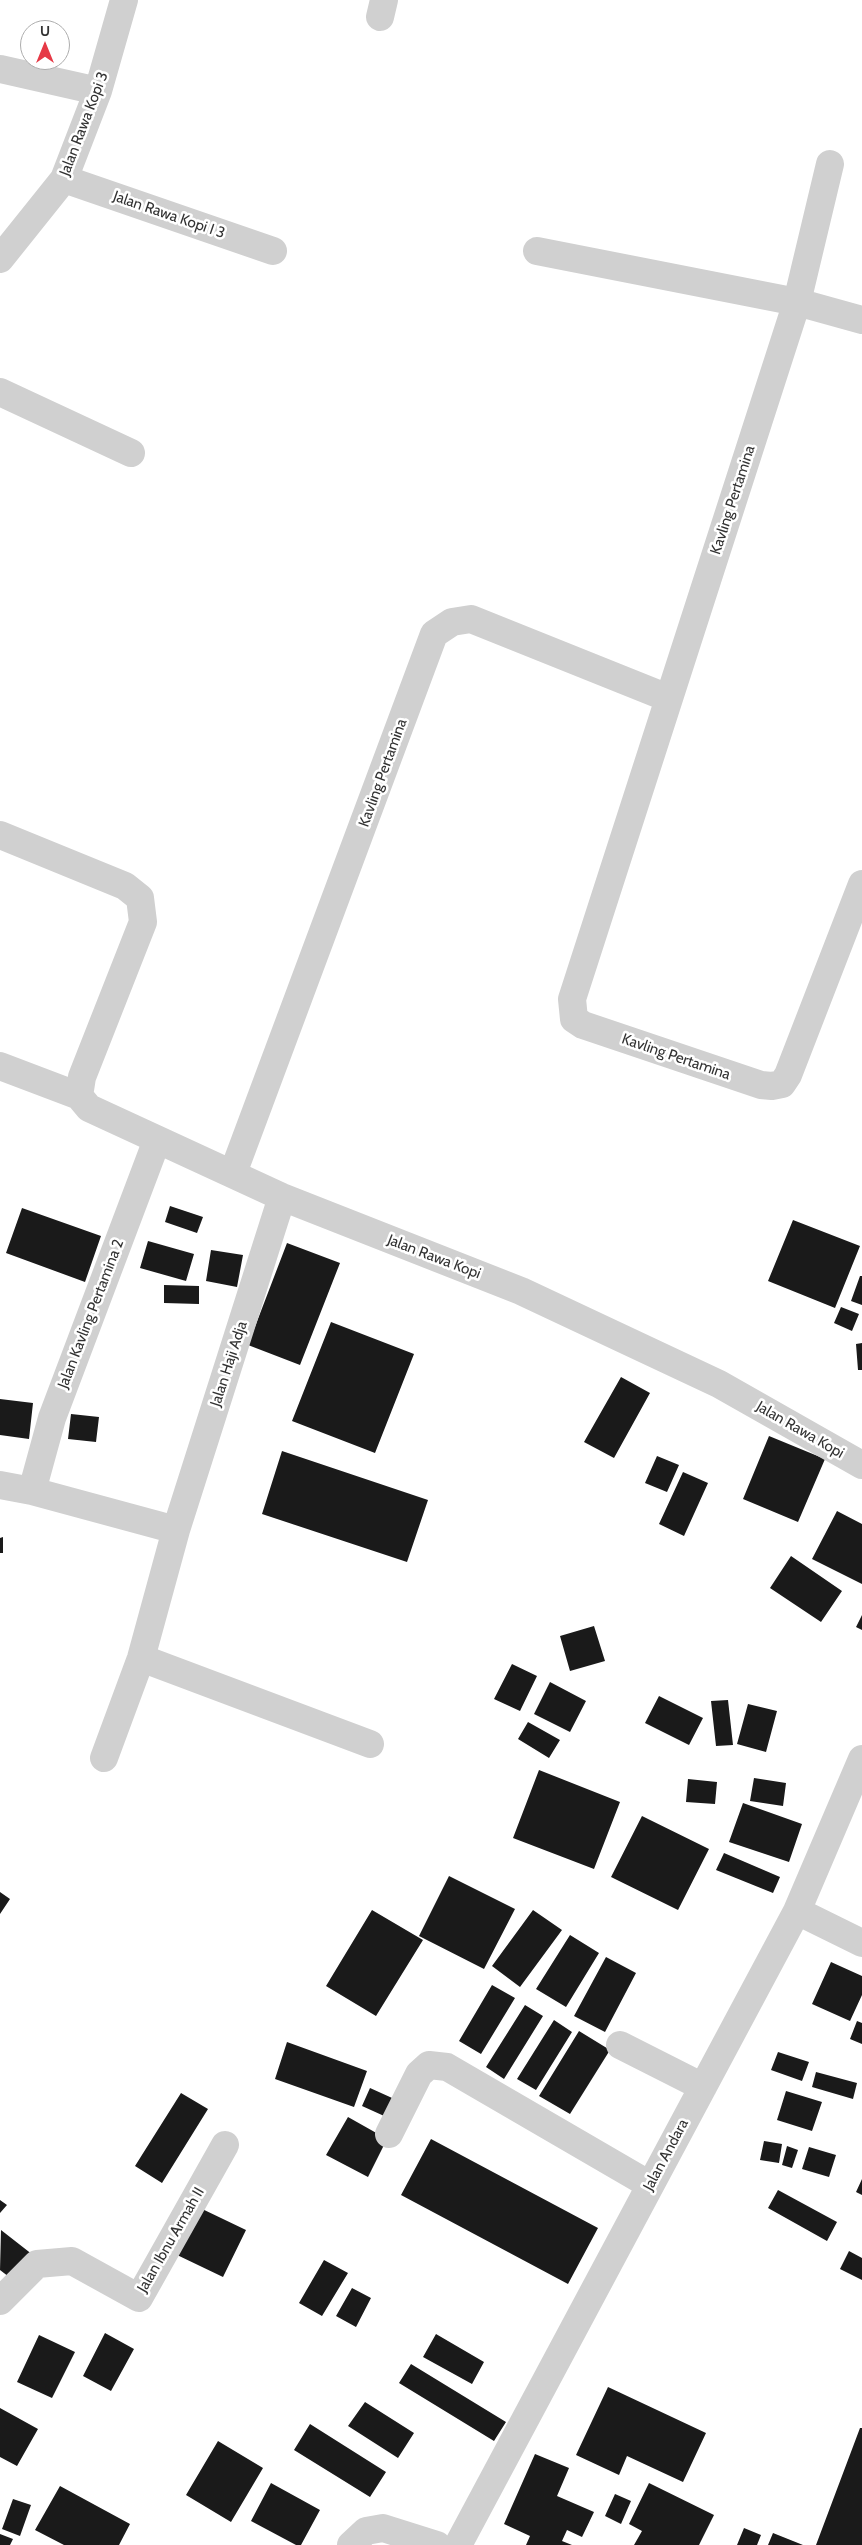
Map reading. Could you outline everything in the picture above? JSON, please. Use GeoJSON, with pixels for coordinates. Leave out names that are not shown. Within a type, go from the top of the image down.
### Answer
{"type":"FeatureCollection","features":[{"type":"Feature","properties":{"kind":"street","name":"Jalan Rawa Kopi 3"},"geometry":{"type":"LineString","coordinates":[[0,259],[64,179],[98,91],[124,0]]}},
{"type":"Feature","properties":{"kind":"street"},"geometry":{"type":"LineString","coordinates":[[0,69],[98,91]]}},
{"type":"Feature","properties":{"kind":"street","name":"Kavling Pertamina"},"geometry":{"type":"LineString","coordinates":[[830,164],[797,302],[572,999],[574,1019],[583,1025],[761,1085],[772,1086],[782,1084],[788,1075],[862,884]]}},
{"type":"Feature","properties":{"kind":"street","name":"Jalan Rawa Kopi I 3"},"geometry":{"type":"LineString","coordinates":[[64,179],[273,251]]}},
{"type":"Feature","properties":{"kind":"street"},"geometry":{"type":"LineString","coordinates":[[537,251],[797,302],[862,320]]}},
{"type":"Feature","properties":{"kind":"street"},"geometry":{"type":"LineString","coordinates":[[0,392],[131,453]]}},
{"type":"Feature","properties":{"kind":"street","name":"Kavling Pertamina"},"geometry":{"type":"LineString","coordinates":[[238,1160],[434,634],[452,622],[471,618],[668,698]]}},
{"type":"Feature","properties":{"kind":"street"},"geometry":{"type":"LineString","coordinates":[[0,835],[125,886],[140,898],[144,922],[82,1077],[79,1096]]}},
{"type":"Feature","properties":{"kind":"street","name":"Jalan Rawa Kopi"},"geometry":{"type":"LineString","coordinates":[[0,1066],[79,1096],[90,1108],[157,1140],[238,1160],[282,1197],[521,1291],[719,1384],[862,1465]]}},
{"type":"Feature","properties":{"kind":"street","name":"Jalan Kavling Pertamina 2"},"geometry":{"type":"LineString","coordinates":[[32,1491],[52,1418],[157,1140]]}},
{"type":"Feature","properties":{"kind":"street","name":"Jalan Haji Adja"},"geometry":{"type":"LineString","coordinates":[[104,1758],[141,1658],[176,1530],[282,1197]]}},
{"type":"Feature","properties":{"kind":"street"},"geometry":{"type":"LineString","coordinates":[[0,1486],[32,1491],[176,1530]]}},
{"type":"Feature","properties":{"kind":"street"},"geometry":{"type":"LineString","coordinates":[[141,1658],[370,1744]]}},
{"type":"Feature","properties":{"kind":"street","name":"Jalan Andara"},"geometry":{"type":"LineString","coordinates":[[458,2545],[797,1911],[862,1759]]}},
{"type":"Feature","properties":{"kind":"street"},"geometry":{"type":"LineString","coordinates":[[797,1911],[862,1943]]}},
{"type":"Feature","properties":{"kind":"street"},"geometry":{"type":"LineString","coordinates":[[620,2045],[703,2087]]}},
{"type":"Feature","properties":{"kind":"street"},"geometry":{"type":"LineString","coordinates":[[389,2134],[419,2074],[429,2065],[448,2067],[650,2185]]}},
{"type":"Feature","properties":{"kind":"street","name":"Jalan Ibnu Armah II"},"geometry":{"type":"LineString","coordinates":[[0,2301],[37,2264],[72,2261],[139,2298],[225,2145]]}},
{"type":"Feature","properties":{"kind":"street"},"geometry":{"type":"LineString","coordinates":[[351,2545],[366,2530],[383,2528],[437,2545]]}},
{"type":"Feature","properties":{"kind":"building"},"geometry":{"type":"Polygon","coordinates":[[[170,1206],[203,1217],[197,1233],[165,1222],[170,1206]]]}},
{"type":"Feature","properties":{"kind":"building"},"geometry":{"type":"Polygon","coordinates":[[[22,1208],[101,1236],[85,1282],[6,1253],[22,1208]]]}},
{"type":"Feature","properties":{"kind":"building"},"geometry":{"type":"Polygon","coordinates":[[[793,1220],[860,1246],[835,1308],[768,1281],[793,1220]]]}},
{"type":"Feature","properties":{"kind":"building"},"geometry":{"type":"Polygon","coordinates":[[[148,1241],[194,1254],[186,1281],[140,1268],[148,1241]]]}},
{"type":"Feature","properties":{"kind":"building"},"geometry":{"type":"Polygon","coordinates":[[[287,1243],[340,1263],[300,1365],[248,1345],[287,1243]]]}},
{"type":"Feature","properties":{"kind":"building"},"geometry":{"type":"Polygon","coordinates":[[[211,1250],[243,1255],[237,1287],[206,1281],[211,1250]]]}},
{"type":"Feature","properties":{"kind":"building"},"geometry":{"type":"Polygon","coordinates":[[[860,1276],[862,1276],[862,1305],[851,1301],[860,1276]]]}},
{"type":"Feature","properties":{"kind":"building"},"geometry":{"type":"Polygon","coordinates":[[[164,1285],[199,1286],[199,1304],[164,1303],[164,1285]]]}},
{"type":"Feature","properties":{"kind":"building"},"geometry":{"type":"Polygon","coordinates":[[[841,1307],[859,1314],[852,1331],[834,1323],[841,1307]]]}},
{"type":"Feature","properties":{"kind":"building"},"geometry":{"type":"Polygon","coordinates":[[[331,1322],[414,1354],[375,1453],[292,1421],[331,1322]]]}},
{"type":"Feature","properties":{"kind":"building"},"geometry":{"type":"Polygon","coordinates":[[[862,1343],[862,1370],[858,1370],[856,1344],[862,1343]]]}},
{"type":"Feature","properties":{"kind":"building"},"geometry":{"type":"Polygon","coordinates":[[[621,1377],[650,1393],[614,1458],[584,1442],[621,1377]]]}},
{"type":"Feature","properties":{"kind":"building"},"geometry":{"type":"Polygon","coordinates":[[[0,1399],[33,1403],[29,1439],[0,1435],[0,1399]]]}},
{"type":"Feature","properties":{"kind":"building"},"geometry":{"type":"Polygon","coordinates":[[[71,1414],[99,1417],[96,1442],[68,1439],[71,1414]]]}},
{"type":"Feature","properties":{"kind":"building"},"geometry":{"type":"Polygon","coordinates":[[[769,1436],[825,1459],[798,1522],[743,1499],[769,1436]]]}},
{"type":"Feature","properties":{"kind":"building"},"geometry":{"type":"Polygon","coordinates":[[[282,1451],[428,1500],[407,1562],[262,1514],[282,1451]]]}},
{"type":"Feature","properties":{"kind":"building"},"geometry":{"type":"Polygon","coordinates":[[[657,1456],[679,1465],[667,1492],[645,1483],[657,1456]]]}},
{"type":"Feature","properties":{"kind":"building"},"geometry":{"type":"Polygon","coordinates":[[[683,1472],[708,1483],[684,1536],[659,1524],[683,1472]]]}},
{"type":"Feature","properties":{"kind":"building"},"geometry":{"type":"Polygon","coordinates":[[[837,1511],[862,1524],[862,1584],[812,1559],[837,1511]]]}},
{"type":"Feature","properties":{"kind":"building"},"geometry":{"type":"Polygon","coordinates":[[[3,1537],[3,1553],[0,1553],[0,1538],[3,1537]]]}},
{"type":"Feature","properties":{"kind":"building"},"geometry":{"type":"Polygon","coordinates":[[[791,1556],[842,1591],[821,1622],[770,1588],[791,1556]]]}},
{"type":"Feature","properties":{"kind":"building"},"geometry":{"type":"Polygon","coordinates":[[[862,1615],[862,1630],[856,1627],[862,1615]]]}},
{"type":"Feature","properties":{"kind":"building"},"geometry":{"type":"Polygon","coordinates":[[[594,1626],[605,1661],[570,1671],[560,1636],[594,1626]]]}},
{"type":"Feature","properties":{"kind":"building"},"geometry":{"type":"Polygon","coordinates":[[[512,1664],[537,1676],[520,1711],[494,1699],[512,1664]]]}},
{"type":"Feature","properties":{"kind":"building"},"geometry":{"type":"Polygon","coordinates":[[[550,1682],[586,1701],[570,1732],[534,1714],[550,1682]]]}},
{"type":"Feature","properties":{"kind":"building"},"geometry":{"type":"Polygon","coordinates":[[[659,1696],[703,1718],[689,1745],[645,1723],[659,1696]]]}},
{"type":"Feature","properties":{"kind":"building"},"geometry":{"type":"Polygon","coordinates":[[[728,1700],[733,1745],[716,1746],[711,1701],[728,1700]]]}},
{"type":"Feature","properties":{"kind":"building"},"geometry":{"type":"Polygon","coordinates":[[[748,1704],[777,1711],[766,1752],[737,1744],[748,1704]]]}},
{"type":"Feature","properties":{"kind":"building"},"geometry":{"type":"Polygon","coordinates":[[[528,1722],[560,1740],[549,1758],[518,1739],[528,1722]]]}},
{"type":"Feature","properties":{"kind":"building"},"geometry":{"type":"Polygon","coordinates":[[[539,1770],[620,1802],[594,1869],[513,1838],[539,1770]]]}},
{"type":"Feature","properties":{"kind":"building"},"geometry":{"type":"Polygon","coordinates":[[[754,1778],[786,1783],[783,1806],[750,1801],[754,1778]]]}},
{"type":"Feature","properties":{"kind":"building"},"geometry":{"type":"Polygon","coordinates":[[[688,1779],[717,1782],[715,1804],[686,1802],[688,1779]]]}},
{"type":"Feature","properties":{"kind":"building"},"geometry":{"type":"Polygon","coordinates":[[[743,1803],[802,1824],[789,1862],[729,1842],[743,1803]]]}},
{"type":"Feature","properties":{"kind":"building"},"geometry":{"type":"Polygon","coordinates":[[[642,1816],[709,1849],[678,1910],[611,1877],[642,1816]]]}},
{"type":"Feature","properties":{"kind":"building"},"geometry":{"type":"Polygon","coordinates":[[[724,1853],[780,1877],[773,1893],[716,1870],[724,1853]]]}},
{"type":"Feature","properties":{"kind":"building"},"geometry":{"type":"Polygon","coordinates":[[[449,1876],[515,1909],[484,1969],[419,1936],[449,1876]]]}},
{"type":"Feature","properties":{"kind":"building"},"geometry":{"type":"Polygon","coordinates":[[[0,1892],[10,1899],[0,1914],[0,1892]]]}},
{"type":"Feature","properties":{"kind":"building"},"geometry":{"type":"Polygon","coordinates":[[[372,1910],[423,1940],[376,2016],[326,1986],[372,1910]]]}},
{"type":"Feature","properties":{"kind":"building"},"geometry":{"type":"Polygon","coordinates":[[[533,1910],[562,1930],[520,1987],[492,1966],[533,1910]]]}},
{"type":"Feature","properties":{"kind":"building"},"geometry":{"type":"Polygon","coordinates":[[[570,1935],[599,1953],[566,2007],[536,1989],[570,1935]]]}},
{"type":"Feature","properties":{"kind":"building"},"geometry":{"type":"Polygon","coordinates":[[[606,1957],[636,1973],[605,2032],[574,2016],[606,1957]]]}},
{"type":"Feature","properties":{"kind":"building"},"geometry":{"type":"Polygon","coordinates":[[[831,1962],[862,1976],[862,1995],[850,2021],[812,2004],[831,1962]]]}},
{"type":"Feature","properties":{"kind":"building"},"geometry":{"type":"Polygon","coordinates":[[[492,1985],[515,1998],[481,2054],[459,2041],[492,1985]]]}},
{"type":"Feature","properties":{"kind":"building"},"geometry":{"type":"Polygon","coordinates":[[[525,2005],[543,2016],[504,2079],[486,2067],[525,2005]]]}},
{"type":"Feature","properties":{"kind":"building"},"geometry":{"type":"Polygon","coordinates":[[[554,2020],[572,2032],[536,2090],[517,2079],[554,2020]]]}},
{"type":"Feature","properties":{"kind":"building"},"geometry":{"type":"Polygon","coordinates":[[[857,2021],[862,2023],[862,2044],[850,2039],[857,2021]]]}},
{"type":"Feature","properties":{"kind":"building"},"geometry":{"type":"Polygon","coordinates":[[[579,2031],[610,2050],[570,2114],[539,2096],[579,2031]]]}},
{"type":"Feature","properties":{"kind":"building"},"geometry":{"type":"Polygon","coordinates":[[[287,2042],[367,2071],[354,2107],[275,2079],[287,2042]]]}},
{"type":"Feature","properties":{"kind":"building"},"geometry":{"type":"Polygon","coordinates":[[[778,2052],[809,2062],[802,2081],[771,2070],[778,2052]]]}},
{"type":"Feature","properties":{"kind":"building"},"geometry":{"type":"Polygon","coordinates":[[[816,2072],[857,2083],[853,2099],[812,2087],[816,2072]]]}},
{"type":"Feature","properties":{"kind":"building"},"geometry":{"type":"Polygon","coordinates":[[[370,2088],[401,2102],[393,2120],[362,2106],[370,2088]]]}},
{"type":"Feature","properties":{"kind":"building"},"geometry":{"type":"Polygon","coordinates":[[[786,2091],[822,2102],[812,2131],[777,2120],[786,2091]]]}},
{"type":"Feature","properties":{"kind":"building"},"geometry":{"type":"Polygon","coordinates":[[[181,2093],[208,2109],[162,2183],[135,2166],[181,2093]]]}},
{"type":"Feature","properties":{"kind":"building"},"geometry":{"type":"Polygon","coordinates":[[[348,2117],[387,2139],[368,2177],[326,2155],[348,2117]]]}},
{"type":"Feature","properties":{"kind":"building"},"geometry":{"type":"Polygon","coordinates":[[[431,2139],[598,2228],[568,2284],[401,2195],[431,2139]]]}},
{"type":"Feature","properties":{"kind":"building"},"geometry":{"type":"Polygon","coordinates":[[[764,2141],[782,2144],[779,2163],[760,2160],[764,2141]]]}},
{"type":"Feature","properties":{"kind":"building"},"geometry":{"type":"Polygon","coordinates":[[[787,2146],[798,2150],[792,2168],[782,2165],[787,2146]]]}},
{"type":"Feature","properties":{"kind":"building"},"geometry":{"type":"Polygon","coordinates":[[[809,2147],[836,2155],[829,2177],[802,2169],[809,2147]]]}},
{"type":"Feature","properties":{"kind":"building"},"geometry":{"type":"Polygon","coordinates":[[[862,2179],[862,2195],[856,2192],[862,2179]]]}},
{"type":"Feature","properties":{"kind":"building"},"geometry":{"type":"Polygon","coordinates":[[[778,2190],[837,2222],[827,2241],[768,2208],[778,2190]]]}},
{"type":"Feature","properties":{"kind":"building"},"geometry":{"type":"Polygon","coordinates":[[[0,2200],[7,2205],[0,2213],[0,2200]]]}},
{"type":"Feature","properties":{"kind":"building"},"geometry":{"type":"Polygon","coordinates":[[[198,2207],[246,2230],[223,2277],[175,2254],[198,2207]]]}},
{"type":"Feature","properties":{"kind":"building"},"geometry":{"type":"Polygon","coordinates":[[[1,2230],[33,2255],[13,2280],[0,2270],[1,2230]]]}},
{"type":"Feature","properties":{"kind":"building"},"geometry":{"type":"Polygon","coordinates":[[[849,2251],[862,2258],[862,2280],[840,2269],[849,2251]]]}},
{"type":"Feature","properties":{"kind":"building"},"geometry":{"type":"Polygon","coordinates":[[[324,2260],[348,2273],[322,2316],[299,2303],[324,2260]]]}},
{"type":"Feature","properties":{"kind":"building"},"geometry":{"type":"Polygon","coordinates":[[[352,2288],[371,2298],[356,2327],[336,2316],[352,2288]]]}},
{"type":"Feature","properties":{"kind":"building"},"geometry":{"type":"Polygon","coordinates":[[[105,2333],[134,2349],[111,2391],[83,2376],[105,2333]]]}},
{"type":"Feature","properties":{"kind":"building"},"geometry":{"type":"Polygon","coordinates":[[[436,2334],[484,2362],[472,2384],[423,2357],[436,2334]]]}},
{"type":"Feature","properties":{"kind":"building"},"geometry":{"type":"Polygon","coordinates":[[[39,2335],[75,2352],[52,2398],[17,2382],[39,2335]]]}},
{"type":"Feature","properties":{"kind":"building"},"geometry":{"type":"Polygon","coordinates":[[[411,2364],[506,2422],[494,2441],[399,2383],[411,2364]]]}},
{"type":"Feature","properties":{"kind":"building"},"geometry":{"type":"Polygon","coordinates":[[[608,2387],[706,2433],[683,2482],[627,2456],[619,2475],[576,2455],[608,2387]]]}},
{"type":"Feature","properties":{"kind":"building"},"geometry":{"type":"Polygon","coordinates":[[[365,2402],[414,2433],[398,2458],[348,2426],[365,2402]]]}},
{"type":"Feature","properties":{"kind":"building"},"geometry":{"type":"Polygon","coordinates":[[[0,2408],[38,2429],[17,2466],[0,2457],[0,2408]]]}},
{"type":"Feature","properties":{"kind":"building"},"geometry":{"type":"Polygon","coordinates":[[[310,2424],[386,2472],[370,2497],[294,2450],[310,2424]]]}},
{"type":"Feature","properties":{"kind":"building"},"geometry":{"type":"Polygon","coordinates":[[[860,2428],[862,2428],[862,2545],[816,2545],[860,2428]]]}},
{"type":"Feature","properties":{"kind":"building"},"geometry":{"type":"Polygon","coordinates":[[[218,2441],[263,2468],[231,2522],[186,2495],[218,2441]]]}},
{"type":"Feature","properties":{"kind":"building"},"geometry":{"type":"Polygon","coordinates":[[[535,2454],[569,2468],[557,2496],[594,2512],[582,2537],[567,2530],[562,2541],[572,2545],[526,2545],[530,2536],[504,2524],[535,2454]]]}},
{"type":"Feature","properties":{"kind":"building"},"geometry":{"type":"Polygon","coordinates":[[[271,2483],[320,2510],[301,2545],[296,2545],[251,2521],[271,2483]]]}},
{"type":"Feature","properties":{"kind":"building"},"geometry":{"type":"Polygon","coordinates":[[[649,2483],[714,2515],[699,2545],[634,2545],[642,2531],[629,2524],[649,2483]]]}},
{"type":"Feature","properties":{"kind":"building"},"geometry":{"type":"Polygon","coordinates":[[[60,2486],[130,2524],[119,2545],[64,2545],[35,2530],[60,2486]]]}},
{"type":"Feature","properties":{"kind":"building"},"geometry":{"type":"Polygon","coordinates":[[[615,2494],[631,2501],[621,2524],[605,2516],[615,2494]]]}},
{"type":"Feature","properties":{"kind":"building"},"geometry":{"type":"Polygon","coordinates":[[[13,2499],[31,2505],[20,2536],[2,2529],[13,2499]]]}},
{"type":"Feature","properties":{"kind":"building"},"geometry":{"type":"Polygon","coordinates":[[[744,2528],[761,2535],[757,2545],[737,2545],[744,2528]]]}},
{"type":"Feature","properties":{"kind":"building"},"geometry":{"type":"Polygon","coordinates":[[[773,2533],[803,2545],[768,2545],[773,2533]]]}},
{"type":"Feature","properties":{"kind":"building"},"geometry":{"type":"Polygon","coordinates":[[[0,2534],[13,2539],[10,2545],[0,2545],[0,2534]]]}}]}
